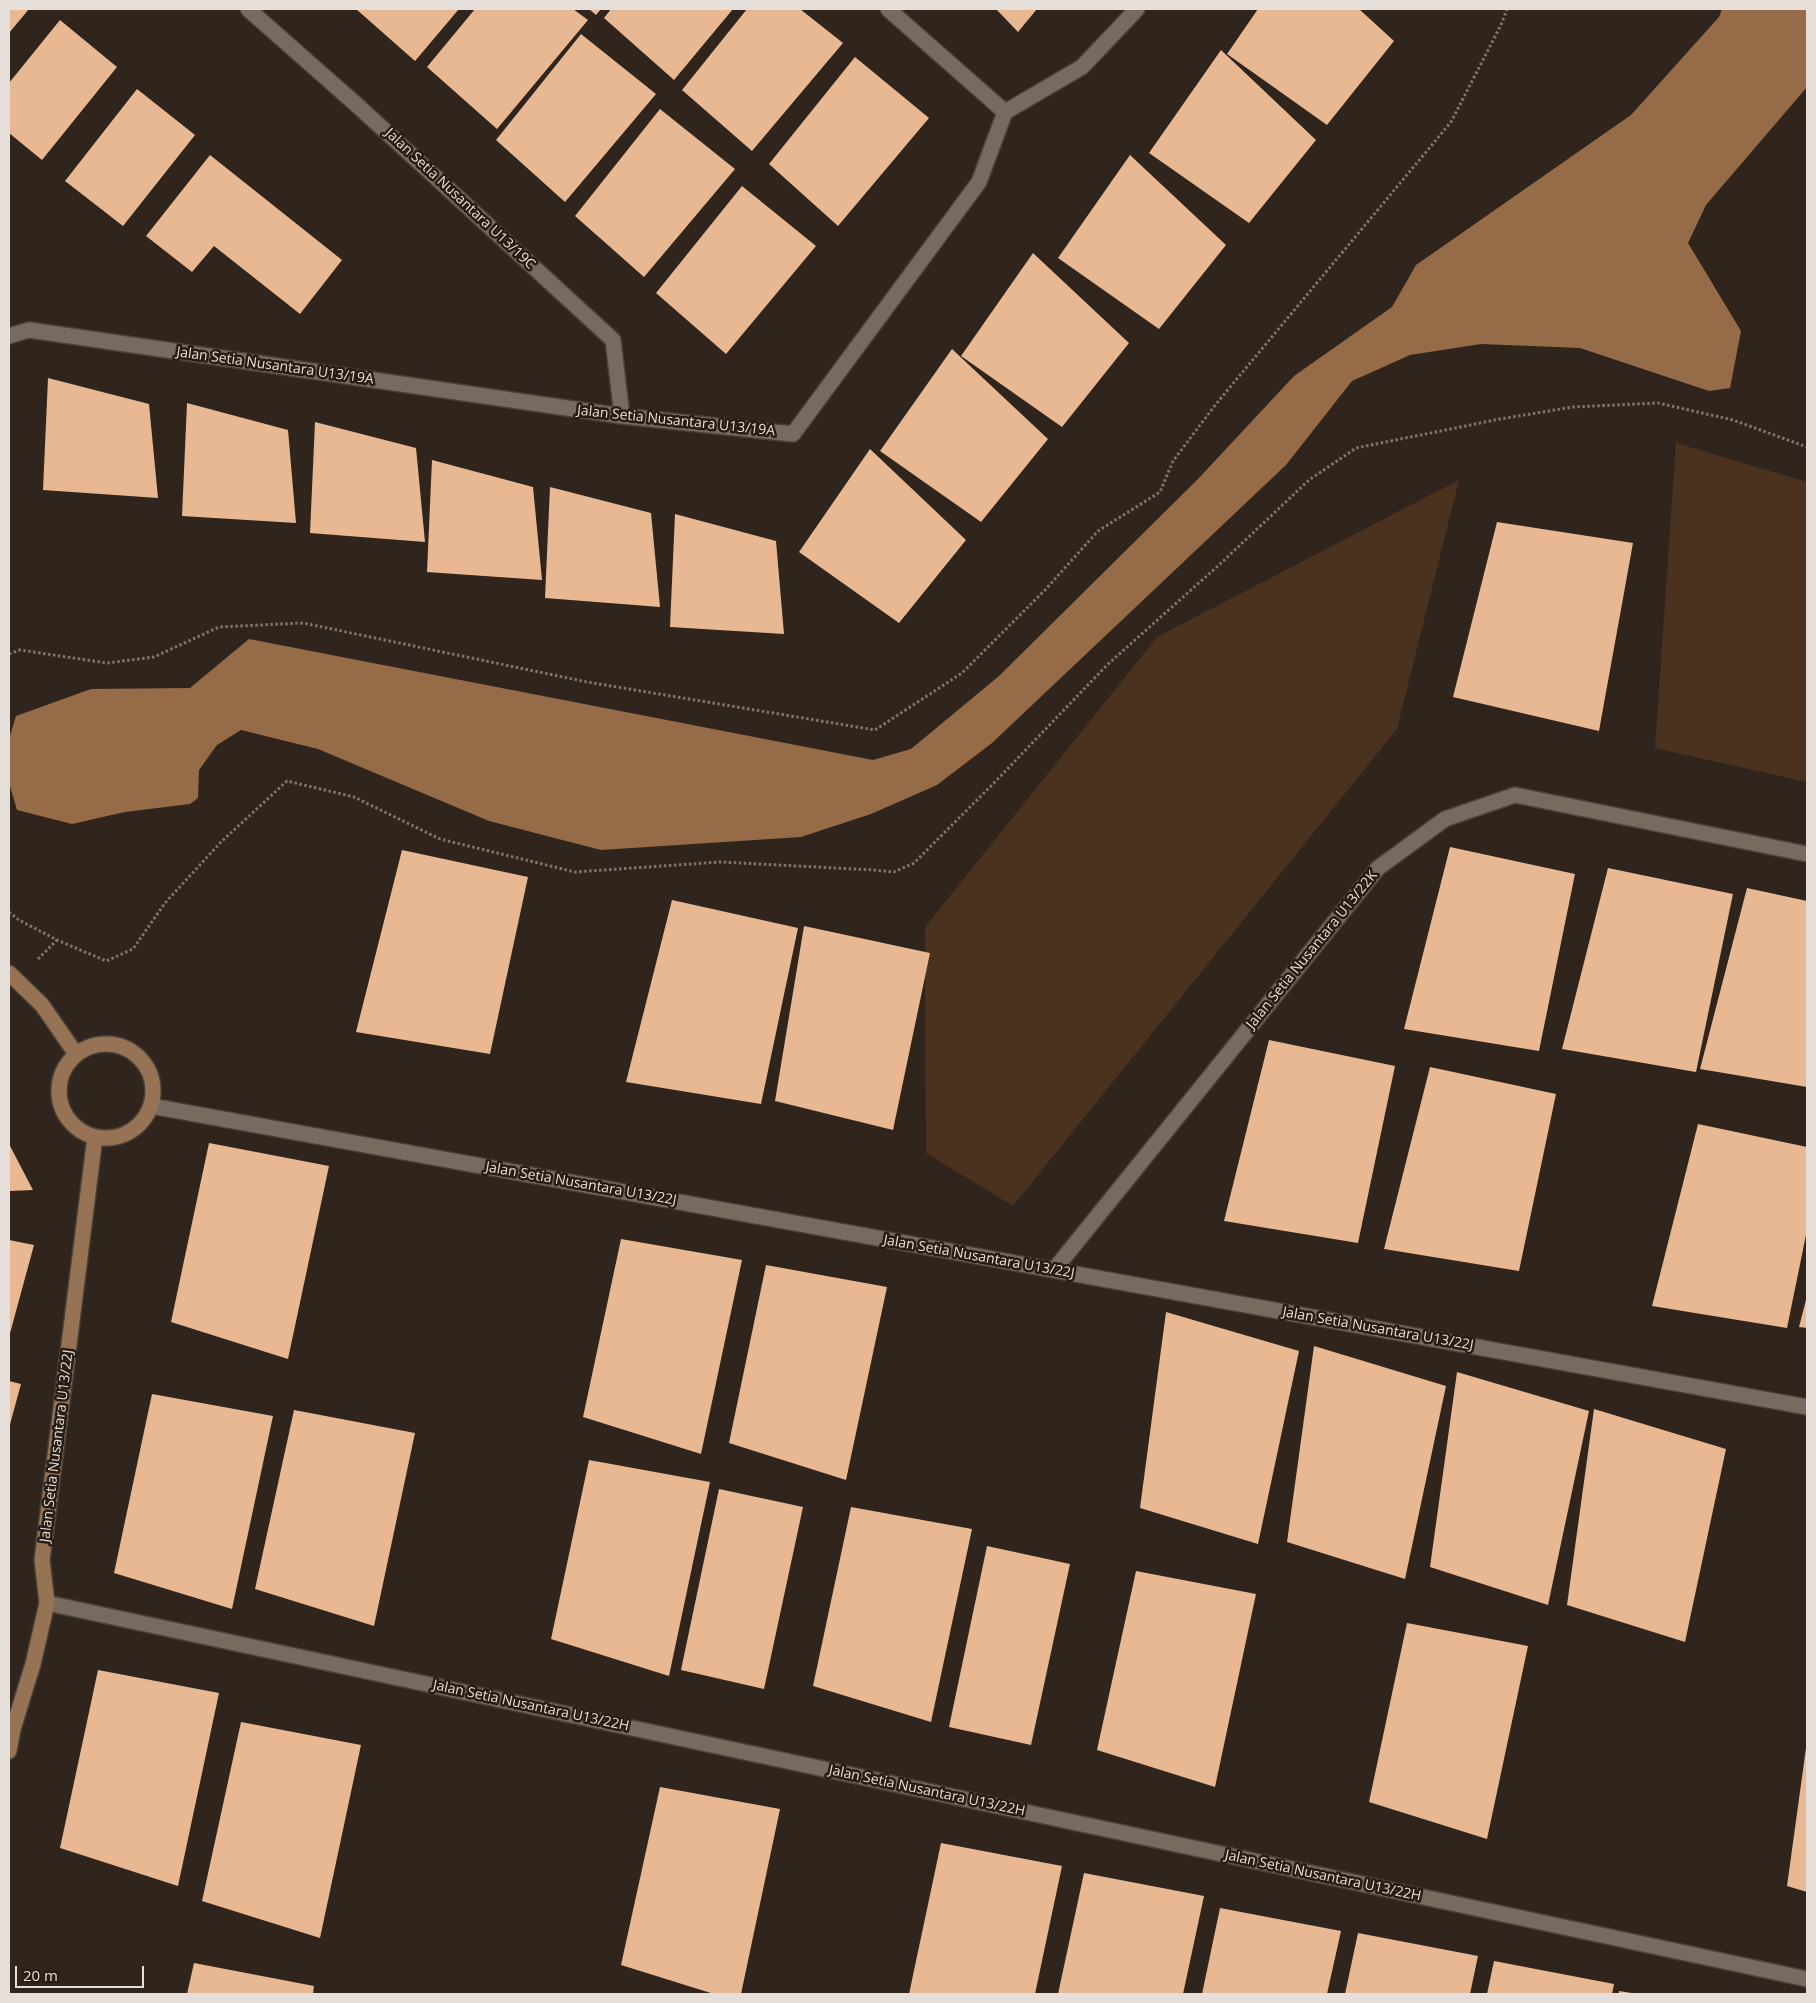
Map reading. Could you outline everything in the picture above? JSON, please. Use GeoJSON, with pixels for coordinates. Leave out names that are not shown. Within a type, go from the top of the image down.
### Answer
{"type":"FeatureCollection","features":[{"type":"Feature","properties":{"kind":"street","name":"Jalan Setia Nusantara U13/19C"},"geometry":{"type":"LineString","coordinates":[[248,9],[366,113],[613,340],[622,416]]}},
{"type":"Feature","properties":{"kind":"street"},"geometry":{"type":"LineString","coordinates":[[888,9],[1005,112],[1082,67],[1138,9]]}},
{"type":"Feature","properties":{"kind":"street","name":"Jalan Setia Nusantara U13/19A"},"geometry":{"type":"LineString","coordinates":[[9,336],[29,330],[622,416],[793,434],[979,182],[1005,112]]}},
{"type":"Feature","properties":{"kind":"street","name":"Jalan Setia Nusantara U13/22K"},"geometry":{"type":"LineString","coordinates":[[1054,1270],[1378,868],[1444,819],[1515,796],[1807,854]]}},
{"type":"Feature","properties":{"kind":"street"},"geometry":{"type":"LineString","coordinates":[[9,974],[42,1005],[76,1054]]}},
{"type":"Feature","properties":{"kind":"street"},"geometry":{"type":"LineString","coordinates":[[104,1044],[119,1045],[133,1052],[144,1062],[152,1076],[154,1091],[151,1106],[145,1119],[123,1135],[109,1139],[95,1137],[81,1131],[70,1122],[62,1108],[59,1094],[60,1079],[66,1065],[76,1054],[90,1047],[104,1044]]}},
{"type":"Feature","properties":{"kind":"street","name":"Jalan Setia Nusantara U13/22J"},"geometry":{"type":"LineString","coordinates":[[151,1106],[1807,1408]]}},
{"type":"Feature","properties":{"kind":"street","name":"Jalan Setia Nusantara U13/22J"},"geometry":{"type":"LineString","coordinates":[[9,1751],[13,1729],[47,1603],[42,1560],[95,1137]]}},
{"type":"Feature","properties":{"kind":"street","name":"Jalan Setia Nusantara U13/22H"},"geometry":{"type":"LineString","coordinates":[[47,1603],[1807,1979]]}},
{"type":"Feature","properties":{"kind":"path"},"geometry":{"type":"LineString","coordinates":[[9,654],[20,650],[107,663],[154,657],[219,627],[303,623],[586,682],[875,730],[962,673],[1045,590],[1098,531],[1160,492],[1173,461],[1216,404],[1451,122],[1507,9]]}},
{"type":"Feature","properties":{"kind":"path"},"geometry":{"type":"LineString","coordinates":[[9,912],[19,920],[57,940],[106,961],[133,949],[165,903],[221,842],[287,782],[354,797],[440,840],[575,872],[720,862],[894,872],[914,862],[992,785],[1107,665],[1219,565],[1309,480],[1356,448],[1500,419],[1573,407],[1658,404],[1733,420],[1807,447]]}},
{"type":"Feature","properties":{"kind":"shaded area"},"geometry":{"type":"Polygon","coordinates":[[[1722,9],[1807,9],[1807,87],[1706,205],[1688,243],[1741,331],[1730,388],[1709,391],[1580,348],[1481,344],[1410,355],[1352,381],[1286,465],[992,743],[937,785],[871,814],[801,837],[601,850],[489,821],[318,749],[241,730],[217,745],[199,770],[198,798],[190,804],[125,812],[72,824],[17,810],[9,783],[9,739],[16,716],[91,689],[190,688],[249,639],[873,760],[911,749],[999,676],[1198,479],[1294,376],[1392,307],[1416,265],[1631,115],[1719,17],[1722,9]]]}},
{"type":"Feature","properties":{"kind":"shaded area"},"geometry":{"type":"Polygon","coordinates":[[[1676,443],[1807,482],[1807,782],[1655,748],[1676,443]]]}},
{"type":"Feature","properties":{"kind":"shaded area"},"geometry":{"type":"Polygon","coordinates":[[[1459,480],[1397,729],[1013,1206],[926,1153],[925,927],[1157,637],[1459,480]]]}},
{"type":"Feature","properties":{"kind":"building"},"geometry":{"type":"Polygon","coordinates":[[[9,9],[29,9],[9,33],[9,9]]]}},
{"type":"Feature","properties":{"kind":"building"},"geometry":{"type":"Polygon","coordinates":[[[356,9],[459,9],[415,61],[356,9]]]}},
{"type":"Feature","properties":{"kind":"building"},"geometry":{"type":"Polygon","coordinates":[[[475,9],[573,9],[588,20],[497,129],[427,67],[475,9]]]}},
{"type":"Feature","properties":{"kind":"building"},"geometry":{"type":"Polygon","coordinates":[[[589,9],[601,9],[596,15],[589,9]]]}},
{"type":"Feature","properties":{"kind":"building"},"geometry":{"type":"Polygon","coordinates":[[[611,9],[733,9],[674,80],[604,18],[611,9]]]}},
{"type":"Feature","properties":{"kind":"building"},"geometry":{"type":"Polygon","coordinates":[[[747,9],[800,9],[843,43],[752,151],[682,90],[747,9]]]}},
{"type":"Feature","properties":{"kind":"building"},"geometry":{"type":"Polygon","coordinates":[[[996,9],[1037,9],[1018,32],[996,9]]]}},
{"type":"Feature","properties":{"kind":"building"},"geometry":{"type":"Polygon","coordinates":[[[1258,9],[1359,9],[1394,41],[1327,125],[1227,54],[1258,9]]]}},
{"type":"Feature","properties":{"kind":"building"},"geometry":{"type":"Polygon","coordinates":[[[60,20],[117,67],[42,160],[9,133],[9,83],[60,20]]]}},
{"type":"Feature","properties":{"kind":"building"},"geometry":{"type":"Polygon","coordinates":[[[581,34],[656,94],[565,202],[496,140],[581,34]]]}},
{"type":"Feature","properties":{"kind":"building"},"geometry":{"type":"Polygon","coordinates":[[[1221,50],[1316,140],[1249,223],[1149,153],[1221,50]]]}},
{"type":"Feature","properties":{"kind":"building"},"geometry":{"type":"Polygon","coordinates":[[[855,57],[929,118],[838,226],[769,164],[855,57]]]}},
{"type":"Feature","properties":{"kind":"building"},"geometry":{"type":"Polygon","coordinates":[[[137,89],[195,135],[123,226],[65,181],[137,89]]]}},
{"type":"Feature","properties":{"kind":"building"},"geometry":{"type":"Polygon","coordinates":[[[660,109],[735,169],[644,277],[575,216],[660,109]]]}},
{"type":"Feature","properties":{"kind":"building"},"geometry":{"type":"Polygon","coordinates":[[[210,155],[342,260],[300,314],[214,246],[192,272],[146,236],[210,155]]]}},
{"type":"Feature","properties":{"kind":"building"},"geometry":{"type":"Polygon","coordinates":[[[1130,155],[1226,245],[1159,329],[1058,258],[1130,155]]]}},
{"type":"Feature","properties":{"kind":"building"},"geometry":{"type":"Polygon","coordinates":[[[742,186],[816,246],[726,354],[656,293],[742,186]]]}},
{"type":"Feature","properties":{"kind":"building"},"geometry":{"type":"Polygon","coordinates":[[[1033,253],[1129,343],[1062,427],[961,356],[1033,253]]]}},
{"type":"Feature","properties":{"kind":"building"},"geometry":{"type":"Polygon","coordinates":[[[952,349],[1048,439],[981,522],[880,451],[952,349]]]}},
{"type":"Feature","properties":{"kind":"building"},"geometry":{"type":"Polygon","coordinates":[[[48,378],[149,404],[158,498],[43,490],[48,378]]]}},
{"type":"Feature","properties":{"kind":"building"},"geometry":{"type":"Polygon","coordinates":[[[187,403],[288,430],[296,523],[182,516],[187,403]]]}},
{"type":"Feature","properties":{"kind":"building"},"geometry":{"type":"Polygon","coordinates":[[[315,422],[416,448],[425,542],[310,533],[315,422]]]}},
{"type":"Feature","properties":{"kind":"building"},"geometry":{"type":"Polygon","coordinates":[[[870,449],[966,540],[899,623],[799,552],[870,449]]]}},
{"type":"Feature","properties":{"kind":"building"},"geometry":{"type":"Polygon","coordinates":[[[432,460],[533,487],[542,580],[427,572],[432,460]]]}},
{"type":"Feature","properties":{"kind":"building"},"geometry":{"type":"Polygon","coordinates":[[[550,487],[651,513],[660,607],[545,598],[550,487]]]}},
{"type":"Feature","properties":{"kind":"building"},"geometry":{"type":"Polygon","coordinates":[[[675,514],[776,541],[784,634],[670,627],[675,514]]]}},
{"type":"Feature","properties":{"kind":"building"},"geometry":{"type":"Polygon","coordinates":[[[1497,522],[1633,543],[1599,731],[1453,697],[1497,522]]]}},
{"type":"Feature","properties":{"kind":"building"},"geometry":{"type":"Polygon","coordinates":[[[1450,847],[1575,874],[1539,1051],[1404,1029],[1450,847]]]}},
{"type":"Feature","properties":{"kind":"building"},"geometry":{"type":"Polygon","coordinates":[[[402,850],[528,877],[490,1054],[356,1032],[402,850]]]}},
{"type":"Feature","properties":{"kind":"building"},"geometry":{"type":"Polygon","coordinates":[[[1608,868],[1733,894],[1696,1072],[1562,1049],[1608,868]]]}},
{"type":"Feature","properties":{"kind":"building"},"geometry":{"type":"Polygon","coordinates":[[[1747,888],[1807,901],[1807,1087],[1700,1069],[1747,888]]]}},
{"type":"Feature","properties":{"kind":"building"},"geometry":{"type":"Polygon","coordinates":[[[672,900],[798,928],[761,1104],[626,1082],[672,900]]]}},
{"type":"Feature","properties":{"kind":"building"},"geometry":{"type":"Polygon","coordinates":[[[804,926],[930,953],[893,1130],[775,1101],[804,926]]]}},
{"type":"Feature","properties":{"kind":"building"},"geometry":{"type":"Polygon","coordinates":[[[1269,1040],[1395,1066],[1358,1243],[1224,1221],[1269,1040]]]}},
{"type":"Feature","properties":{"kind":"building"},"geometry":{"type":"Polygon","coordinates":[[[1430,1067],[1556,1094],[1519,1271],[1384,1249],[1430,1067]]]}},
{"type":"Feature","properties":{"kind":"building"},"geometry":{"type":"Polygon","coordinates":[[[1698,1124],[1807,1147],[1807,1230],[1787,1328],[1652,1306],[1698,1124]]]}},
{"type":"Feature","properties":{"kind":"building"},"geometry":{"type":"Polygon","coordinates":[[[209,1143],[329,1166],[288,1359],[171,1322],[209,1143]]]}},
{"type":"Feature","properties":{"kind":"building"},"geometry":{"type":"Polygon","coordinates":[[[9,1144],[33,1190],[9,1191],[9,1144]]]}},
{"type":"Feature","properties":{"kind":"building"},"geometry":{"type":"Polygon","coordinates":[[[621,1239],[742,1260],[701,1454],[583,1417],[621,1239]]]}},
{"type":"Feature","properties":{"kind":"building"},"geometry":{"type":"Polygon","coordinates":[[[9,1240],[34,1245],[9,1337],[9,1240]]]}},
{"type":"Feature","properties":{"kind":"building"},"geometry":{"type":"Polygon","coordinates":[[[766,1265],[887,1287],[846,1480],[729,1443],[766,1265]]]}},
{"type":"Feature","properties":{"kind":"building"},"geometry":{"type":"Polygon","coordinates":[[[1807,1296],[1807,1328],[1799,1327],[1807,1296]]]}},
{"type":"Feature","properties":{"kind":"building"},"geometry":{"type":"Polygon","coordinates":[[[1166,1312],[1299,1351],[1258,1544],[1140,1508],[1166,1312]]]}},
{"type":"Feature","properties":{"kind":"building"},"geometry":{"type":"Polygon","coordinates":[[[1314,1346],[1446,1386],[1405,1579],[1287,1542],[1314,1346]]]}},
{"type":"Feature","properties":{"kind":"building"},"geometry":{"type":"Polygon","coordinates":[[[1457,1372],[1589,1411],[1548,1605],[1430,1567],[1457,1372]]]}},
{"type":"Feature","properties":{"kind":"building"},"geometry":{"type":"Polygon","coordinates":[[[9,1381],[21,1384],[9,1428],[9,1381]]]}},
{"type":"Feature","properties":{"kind":"building"},"geometry":{"type":"Polygon","coordinates":[[[152,1394],[273,1416],[232,1609],[114,1573],[152,1394]]]}},
{"type":"Feature","properties":{"kind":"building"},"geometry":{"type":"Polygon","coordinates":[[[1594,1409],[1726,1449],[1685,1642],[1567,1605],[1594,1409]]]}},
{"type":"Feature","properties":{"kind":"building"},"geometry":{"type":"Polygon","coordinates":[[[294,1410],[415,1433],[374,1626],[255,1589],[294,1410]]]}},
{"type":"Feature","properties":{"kind":"building"},"geometry":{"type":"Polygon","coordinates":[[[589,1460],[710,1482],[669,1676],[551,1639],[589,1460]]]}},
{"type":"Feature","properties":{"kind":"building"},"geometry":{"type":"Polygon","coordinates":[[[719,1489],[803,1507],[764,1689],[681,1670],[719,1489]]]}},
{"type":"Feature","properties":{"kind":"building"},"geometry":{"type":"Polygon","coordinates":[[[851,1507],[972,1529],[931,1722],[813,1686],[851,1507]]]}},
{"type":"Feature","properties":{"kind":"building"},"geometry":{"type":"Polygon","coordinates":[[[987,1546],[1070,1564],[1031,1745],[949,1727],[987,1546]]]}},
{"type":"Feature","properties":{"kind":"building"},"geometry":{"type":"Polygon","coordinates":[[[1136,1571],[1256,1594],[1215,1787],[1097,1750],[1136,1571]]]}},
{"type":"Feature","properties":{"kind":"building"},"geometry":{"type":"Polygon","coordinates":[[[1407,1623],[1528,1646],[1487,1839],[1369,1802],[1407,1623]]]}},
{"type":"Feature","properties":{"kind":"building"},"geometry":{"type":"Polygon","coordinates":[[[98,1670],[219,1693],[178,1886],[60,1848],[98,1670]]]}},
{"type":"Feature","properties":{"kind":"building"},"geometry":{"type":"Polygon","coordinates":[[[241,1722],[361,1745],[320,1938],[202,1901],[241,1722]]]}},
{"type":"Feature","properties":{"kind":"building"},"geometry":{"type":"Polygon","coordinates":[[[1807,1748],[1807,1892],[1787,1886],[1807,1748]]]}},
{"type":"Feature","properties":{"kind":"building"},"geometry":{"type":"Polygon","coordinates":[[[660,1787],[780,1809],[741,1994],[714,1994],[621,1965],[660,1787]]]}},
{"type":"Feature","properties":{"kind":"building"},"geometry":{"type":"Polygon","coordinates":[[[941,1843],[1062,1866],[1035,1994],[909,1994],[941,1843]]]}},
{"type":"Feature","properties":{"kind":"building"},"geometry":{"type":"Polygon","coordinates":[[[1084,1873],[1204,1896],[1183,1994],[1058,1994],[1084,1873]]]}},
{"type":"Feature","properties":{"kind":"building"},"geometry":{"type":"Polygon","coordinates":[[[1220,1908],[1341,1931],[1327,1994],[1202,1994],[1220,1908]]]}},
{"type":"Feature","properties":{"kind":"building"},"geometry":{"type":"Polygon","coordinates":[[[1358,1933],[1478,1956],[1470,1994],[1345,1994],[1358,1933]]]}},
{"type":"Feature","properties":{"kind":"building"},"geometry":{"type":"Polygon","coordinates":[[[1494,1961],[1614,1984],[1612,1994],[1487,1994],[1494,1961]]]}},
{"type":"Feature","properties":{"kind":"building"},"geometry":{"type":"Polygon","coordinates":[[[194,1963],[314,1986],[313,1994],[187,1994],[194,1963]]]}},
{"type":"Feature","properties":{"kind":"building"},"geometry":{"type":"Polygon","coordinates":[[[1619,1991],[1632,1993],[1632,1994],[1619,1994],[1619,1991]]]}}]}
